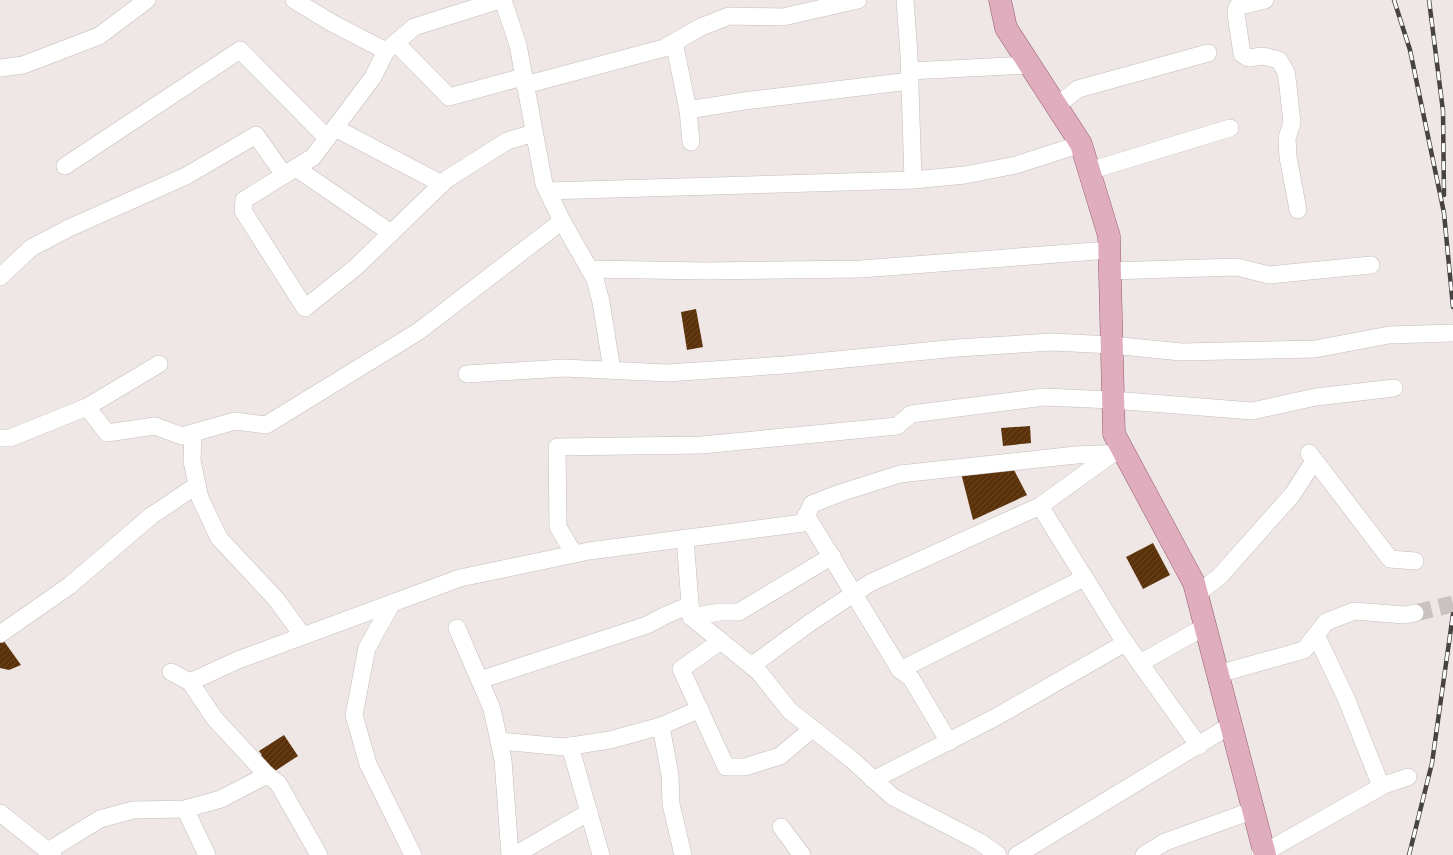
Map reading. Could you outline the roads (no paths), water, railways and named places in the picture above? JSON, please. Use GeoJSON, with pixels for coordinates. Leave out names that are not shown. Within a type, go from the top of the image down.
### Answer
{"type":"FeatureCollection","features":[{"type":"Feature","properties":{"kind":"main road"},"geometry":{"type":"LineString","coordinates":[[1000,0],[1006,28],[1081,144],[1109,236],[1114,434],[1118,453],[1194,583],[1254,810],[1263,854]]}},
{"type":"Feature","properties":{"kind":"street"},"geometry":{"type":"LineString","coordinates":[[0,68],[23,65],[99,36],[147,0]]}},
{"type":"Feature","properties":{"kind":"street"},"geometry":{"type":"LineString","coordinates":[[294,0],[332,23],[391,47],[449,97],[664,48],[701,27],[729,16],[783,17],[858,0]]}},
{"type":"Feature","properties":{"kind":"street"},"geometry":{"type":"LineString","coordinates":[[500,0],[414,28],[391,47],[373,77],[313,157],[244,200],[243,211],[305,308],[356,267],[442,184],[507,141],[534,133]]}},
{"type":"Feature","properties":{"kind":"street"},"geometry":{"type":"LineString","coordinates":[[504,0],[518,45],[544,184],[562,221],[595,279],[601,302],[612,370]]}},
{"type":"Feature","properties":{"kind":"street"},"geometry":{"type":"LineString","coordinates":[[905,0],[910,76],[913,180]]}},
{"type":"Feature","properties":{"kind":"street"},"geometry":{"type":"LineString","coordinates":[[1265,0],[1237,7],[1236,14],[1242,54],[1248,58],[1263,56],[1279,60],[1286,72],[1292,123],[1287,138],[1288,157],[1298,210]]}},
{"type":"Feature","properties":{"kind":"street"},"geometry":{"type":"LineString","coordinates":[[674,42],[688,110],[692,142]]}},
{"type":"Feature","properties":{"kind":"street"},"geometry":{"type":"LineString","coordinates":[[65,166],[240,50],[331,133],[442,184]]}},
{"type":"Feature","properties":{"kind":"street"},"geometry":{"type":"LineString","coordinates":[[1056,106],[1078,90],[1208,53]]}},
{"type":"Feature","properties":{"kind":"street"},"geometry":{"type":"LineString","coordinates":[[688,110],[910,76],[1030,65]]}},
{"type":"Feature","properties":{"kind":"street"},"geometry":{"type":"LineString","coordinates":[[1089,171],[1230,128]]}},
{"type":"Feature","properties":{"kind":"street"},"geometry":{"type":"LineString","coordinates":[[0,277],[31,248],[69,228],[186,176],[256,135],[290,172],[391,234]]}},
{"type":"Feature","properties":{"kind":"street"},"geometry":{"type":"LineString","coordinates":[[548,191],[913,180],[965,175],[1009,166],[1081,144]]}},
{"type":"Feature","properties":{"kind":"street"},"geometry":{"type":"LineString","coordinates":[[87,407],[107,433],[155,426],[182,436],[235,421],[266,425],[419,331],[562,221]]}},
{"type":"Feature","properties":{"kind":"street"},"geometry":{"type":"LineString","coordinates":[[589,269],[706,271],[861,269],[1110,261],[1237,267],[1269,275],[1371,265]]}},
{"type":"Feature","properties":{"kind":"street"},"geometry":{"type":"LineString","coordinates":[[467,374],[564,368],[667,373],[785,365],[957,348],[1052,342],[1112,345],[1181,352],[1316,349],[1389,335],[1453,333]]}},
{"type":"Feature","properties":{"kind":"street"},"geometry":{"type":"LineString","coordinates":[[0,438],[18,435],[87,407],[159,364]]}},
{"type":"Feature","properties":{"kind":"street"},"geometry":{"type":"LineString","coordinates":[[574,554],[558,527],[557,447],[702,445],[897,426],[911,414],[1044,397],[1113,400],[1252,410],[1316,397],[1394,388]]}},
{"type":"Feature","properties":{"kind":"street"},"geometry":{"type":"LineString","coordinates":[[193,433],[192,461],[200,498],[220,538],[276,599],[303,636]]}},
{"type":"Feature","properties":{"kind":"street"},"geometry":{"type":"LineString","coordinates":[[751,666],[811,622],[870,584],[1040,506],[1118,453]]}},
{"type":"Feature","properties":{"kind":"street"},"geometry":{"type":"LineString","coordinates":[[190,682],[238,660],[460,578],[574,554],[803,522],[812,504],[840,492],[900,474],[1076,455],[1118,453]]}},
{"type":"Feature","properties":{"kind":"street"},"geometry":{"type":"LineString","coordinates":[[1197,594],[1219,577],[1292,495],[1311,457],[1390,559],[1415,561]]}},
{"type":"Feature","properties":{"kind":"street"},"geometry":{"type":"LineString","coordinates":[[0,634],[69,586],[151,516],[197,485]]}},
{"type":"Feature","properties":{"kind":"street"},"geometry":{"type":"LineString","coordinates":[[1040,506],[1125,643],[1199,746]]}},
{"type":"Feature","properties":{"kind":"street"},"geometry":{"type":"LineString","coordinates":[[806,515],[900,670],[911,678],[949,742]]}},
{"type":"Feature","properties":{"kind":"street"},"geometry":{"type":"LineString","coordinates":[[685,538],[690,611],[721,641],[759,672],[790,711],[893,797],[980,842],[998,855]]}},
{"type":"Feature","properties":{"kind":"street"},"geometry":{"type":"LineString","coordinates":[[480,680],[647,625],[666,614],[690,611],[739,612],[832,556]]}},
{"type":"Feature","properties":{"kind":"street"},"geometry":{"type":"LineString","coordinates":[[900,670],[1084,578]]}},
{"type":"Feature","properties":{"kind":"street"},"geometry":{"type":"LineString","coordinates":[[392,603],[367,648],[354,715],[368,764],[413,855]]}},
{"type":"Feature","properties":{"kind":"street"},"geometry":{"type":"LineString","coordinates":[[1218,674],[1304,650],[1326,622],[1354,611],[1405,615],[1415,613]]}},
{"type":"Feature","properties":{"kind":"street"},"geometry":{"type":"LineString","coordinates":[[1140,663],[1206,626]]}},
{"type":"Feature","properties":{"kind":"street"},"geometry":{"type":"LineString","coordinates":[[457,628],[492,709],[503,760],[510,855]]}},
{"type":"Feature","properties":{"kind":"street"},"geometry":{"type":"LineString","coordinates":[[1316,634],[1346,698],[1381,786]]}},
{"type":"Feature","properties":{"kind":"street"},"geometry":{"type":"LineString","coordinates":[[721,641],[681,669],[726,767],[745,767],[780,756],[812,729]]}},
{"type":"Feature","properties":{"kind":"street"},"geometry":{"type":"LineString","coordinates":[[873,780],[996,717],[1125,643]]}},
{"type":"Feature","properties":{"kind":"street"},"geometry":{"type":"LineString","coordinates":[[171,672],[190,682],[215,720],[267,775],[278,783],[319,855]]}},
{"type":"Feature","properties":{"kind":"street"},"geometry":{"type":"LineString","coordinates":[[499,741],[570,746],[610,740],[661,726],[700,709]]}},
{"type":"Feature","properties":{"kind":"street"},"geometry":{"type":"LineString","coordinates":[[1017,855],[1199,746],[1231,725]]}},
{"type":"Feature","properties":{"kind":"street"},"geometry":{"type":"LineString","coordinates":[[661,726],[670,775],[671,804],[683,855]]}},
{"type":"Feature","properties":{"kind":"street"},"geometry":{"type":"LineString","coordinates":[[570,746],[601,855]]}},
{"type":"Feature","properties":{"kind":"street"},"geometry":{"type":"LineString","coordinates":[[0,813],[50,853],[100,819],[133,810],[185,809],[221,798],[267,775]]}},
{"type":"Feature","properties":{"kind":"street"},"geometry":{"type":"LineString","coordinates":[[1263,854],[1381,786],[1408,777]]}},
{"type":"Feature","properties":{"kind":"street"},"geometry":{"type":"LineString","coordinates":[[185,809],[207,855]]}},
{"type":"Feature","properties":{"kind":"street"},"geometry":{"type":"LineString","coordinates":[[1144,855],[1165,842],[1254,810]]}},
{"type":"Feature","properties":{"kind":"street"},"geometry":{"type":"LineString","coordinates":[[514,855],[589,812]]}},
{"type":"Feature","properties":{"kind":"street"},"geometry":{"type":"LineString","coordinates":[[781,827],[802,855]]}},
{"type":"Feature","properties":{"kind":"tunnel"},"geometry":{"type":"LineString","coordinates":[[1415,613],[1453,604]]}},
{"type":"Feature","properties":{"kind":"railway"},"geometry":{"type":"LineString","coordinates":[[1394,0],[1410,50],[1444,213],[1453,307]]}},
{"type":"Feature","properties":{"kind":"railway"},"geometry":{"type":"LineString","coordinates":[[1429,0],[1443,111],[1444,195]]}},
{"type":"Feature","properties":{"kind":"railway"},"geometry":{"type":"LineString","coordinates":[[1409,855],[1432,763],[1453,614]]}}]}
